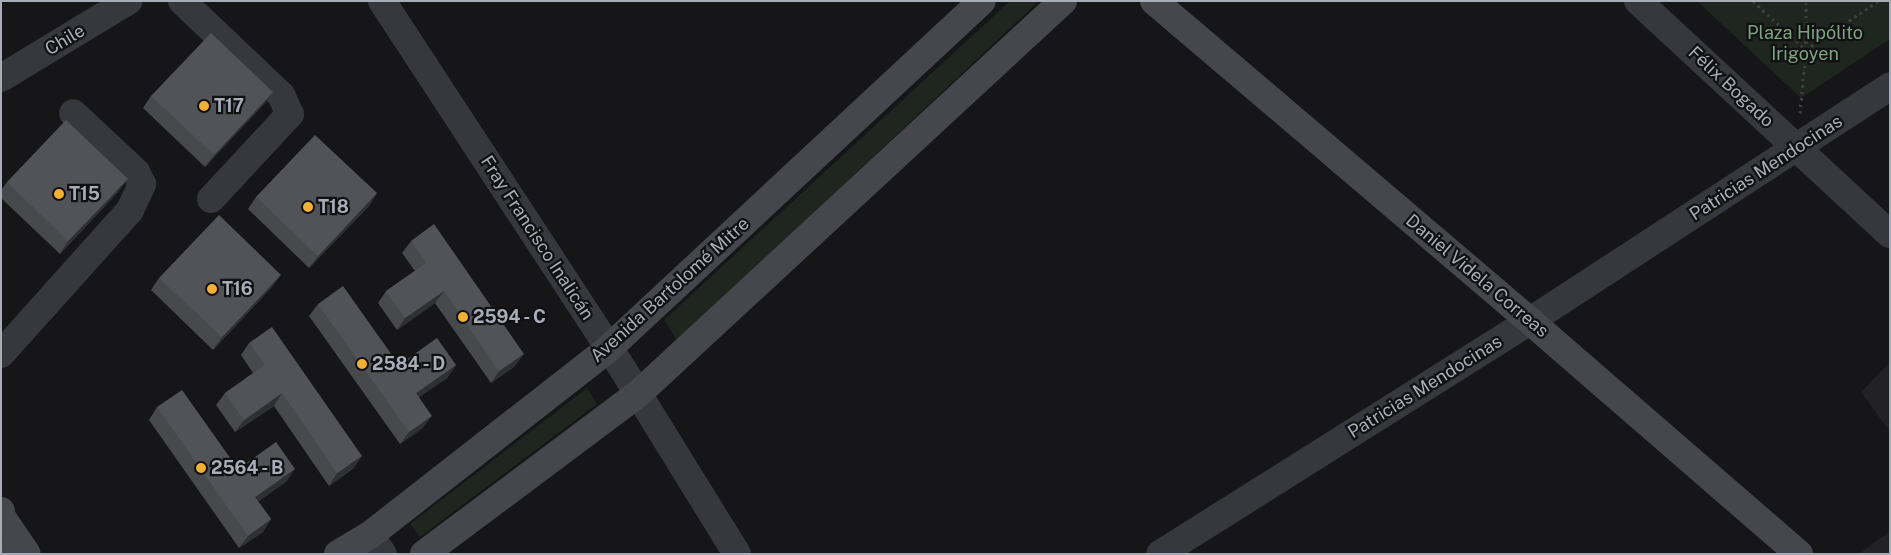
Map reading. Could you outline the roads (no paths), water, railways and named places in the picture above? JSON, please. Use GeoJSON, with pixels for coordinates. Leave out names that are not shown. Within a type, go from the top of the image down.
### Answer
{"type":"FeatureCollection","features":[{"type":"Feature","properties":{"kind":"street","name":"Chile"},"geometry":{"type":"LineString","coordinates":[[1,78],[128,1]]}},
{"type":"Feature","properties":{"kind":"street"},"geometry":{"type":"LineString","coordinates":[[182,1],[280,95],[290,114],[211,199]]}},
{"type":"Feature","properties":{"kind":"street","name":"Fray Francisco Inalicán"},"geometry":{"type":"LineString","coordinates":[[382,1],[609,348],[737,554]]}},
{"type":"Feature","properties":{"kind":"street","name":"Avenida Bartolomé Mitre"},"geometry":{"type":"LineString","coordinates":[[338,554],[377,544],[609,348],[982,1]]}},
{"type":"Feature","properties":{"kind":"street"},"geometry":{"type":"LineString","coordinates":[[424,554],[638,394],[1063,1]]}},
{"type":"Feature","properties":{"kind":"street","name":"Daniel Videla Correas"},"geometry":{"type":"LineString","coordinates":[[1154,1],[1530,321],[1799,554]]}},
{"type":"Feature","properties":{"kind":"street","name":"Félix Bogado"},"geometry":{"type":"LineString","coordinates":[[1638,1],[1890,234]]}},
{"type":"Feature","properties":{"kind":"street","name":"Patricias Mendocinas"},"geometry":{"type":"LineString","coordinates":[[1160,554],[1530,321],[1890,86]]}},
{"type":"Feature","properties":{"kind":"street"},"geometry":{"type":"LineString","coordinates":[[1,354],[130,210],[142,184],[136,172],[73,113]]}},
{"type":"Feature","properties":{"kind":"street"},"geometry":{"type":"LineString","coordinates":[[2,515],[3,554]]}},
{"type":"Feature","properties":{"kind":"street"},"geometry":{"type":"LineString","coordinates":[[2,515],[27,554]]}},
{"type":"Feature","properties":{"kind":"place","name":"T17"},"geometry":{"type":"Point","coordinates":[204,106]}},
{"type":"Feature","properties":{"kind":"place","name":"T15"},"geometry":{"type":"Point","coordinates":[59,194]}},
{"type":"Feature","properties":{"kind":"place","name":"T18"},"geometry":{"type":"Point","coordinates":[308,207]}},
{"type":"Feature","properties":{"kind":"place","name":"T16"},"geometry":{"type":"Point","coordinates":[212,289]}},
{"type":"Feature","properties":{"kind":"place","name":"2594 - C"},"geometry":{"type":"Point","coordinates":[463,317]}},
{"type":"Feature","properties":{"kind":"place","name":"2584 - D"},"geometry":{"type":"Point","coordinates":[362,364]}},
{"type":"Feature","properties":{"kind":"place","name":"2564 - B"},"geometry":{"type":"Point","coordinates":[201,468]}},
{"type":"Feature","properties":{"kind":"park label","name":"Plaza Hipólito Irigoyen"},"geometry":{"type":"Point","coordinates":[1805,44]}}]}
